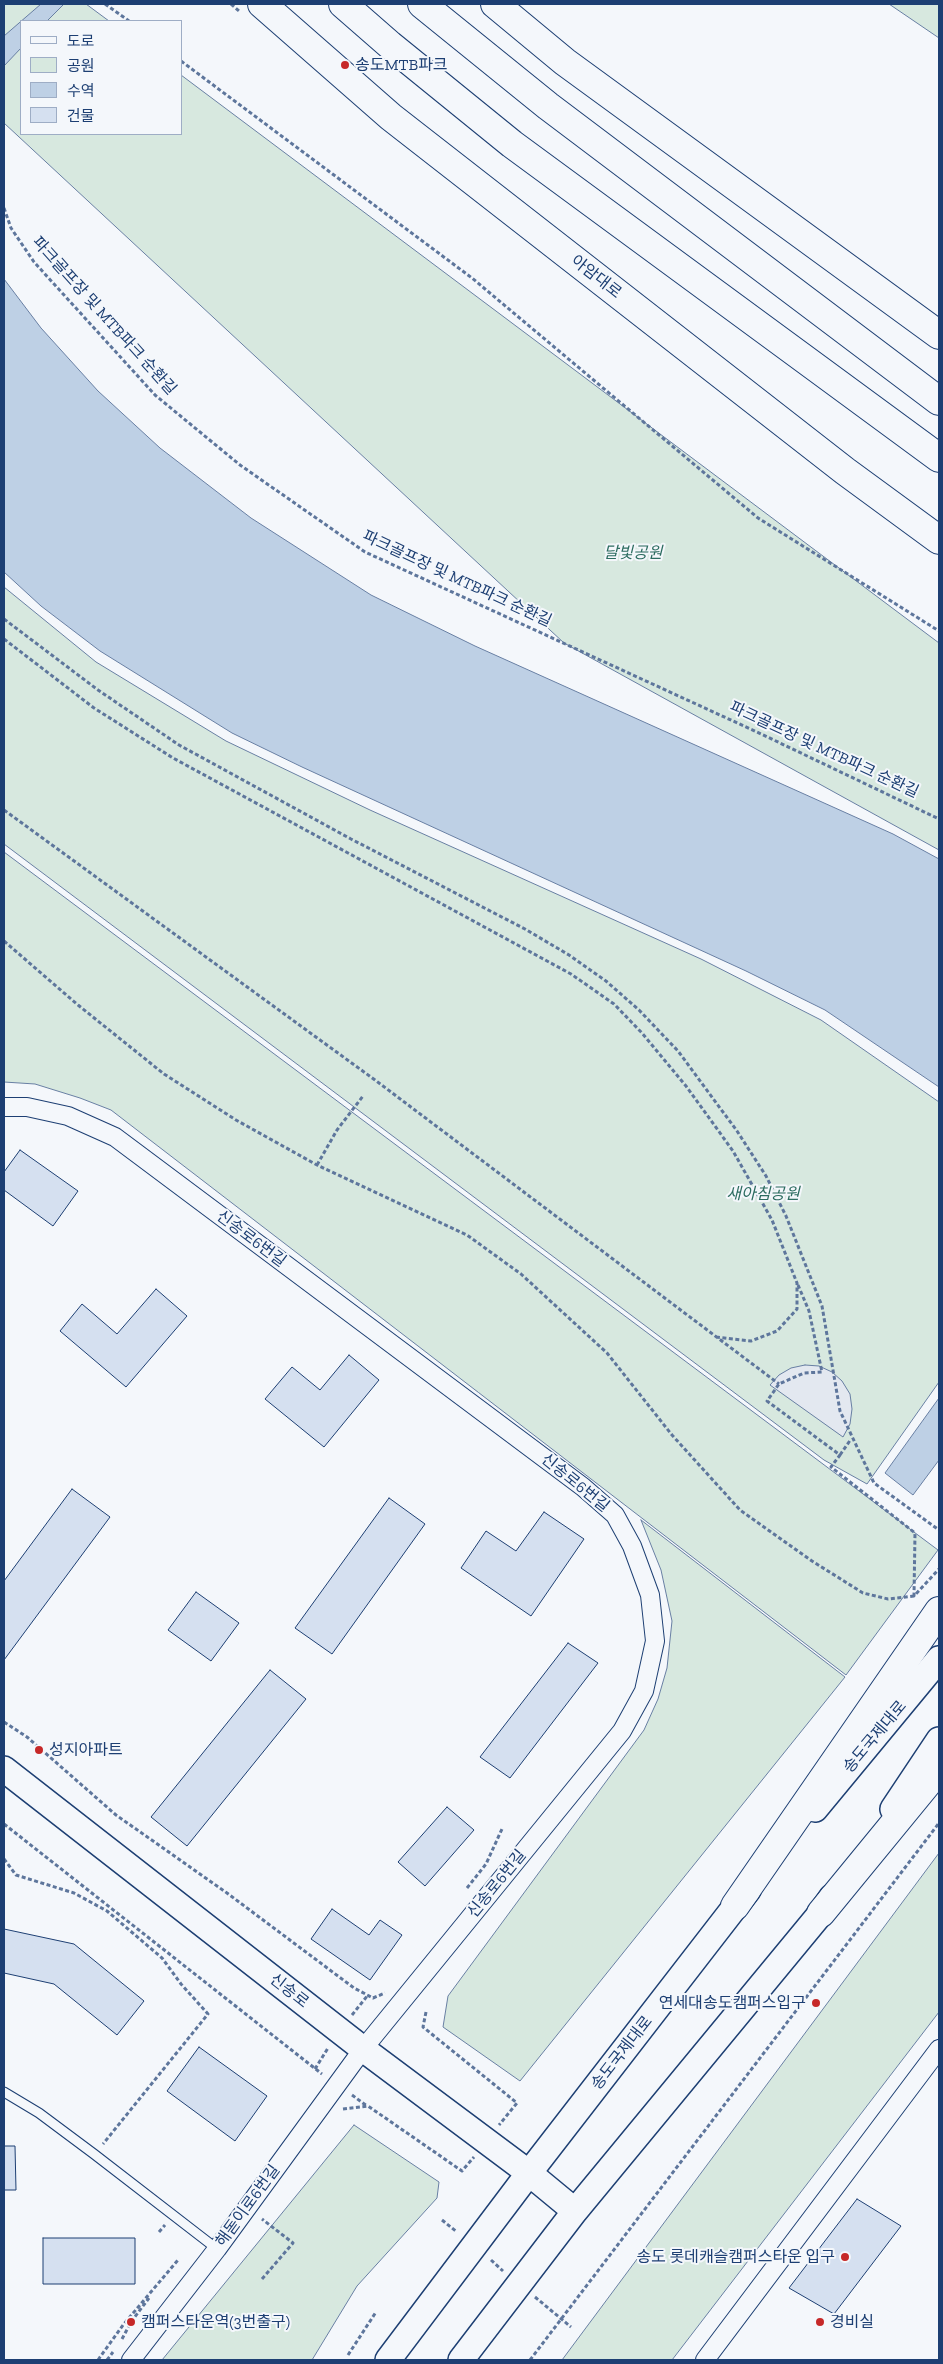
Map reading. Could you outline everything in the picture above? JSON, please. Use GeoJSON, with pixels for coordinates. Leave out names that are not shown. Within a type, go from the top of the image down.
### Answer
{"type":"FeatureCollection","features":[{"type":"Feature","properties":{"kind":"main road","name":"아암대로"},"geometry":{"type":"LineString","coordinates":[[262,4],[391,117],[845,471],[939,540]]}},
{"type":"Feature","properties":{"kind":"main road"},"geometry":{"type":"LineString","coordinates":[[343,4],[390,45],[512,144],[939,458]]}},
{"type":"Feature","properties":{"kind":"main road"},"geometry":{"type":"LineString","coordinates":[[422,4],[548,106],[939,401]]}},
{"type":"Feature","properties":{"kind":"main road"},"geometry":{"type":"LineString","coordinates":[[495,4],[565,62],[939,335]]}},
{"type":"Feature","properties":{"kind":"main road"},"geometry":{"type":"LineString","coordinates":[[735,1906],[939,1611]]}},
{"type":"Feature","properties":{"kind":"main road","name":"송도국제대로"},"geometry":{"type":"LineString","coordinates":[[388,2360],[529,2173],[735,1906],[939,1659]]}},
{"type":"Feature","properties":{"kind":"main road"},"geometry":{"type":"LineString","coordinates":[[821,1913],[939,1740]]}},
{"type":"Feature","properties":{"kind":"main road","name":"신송로"},"geometry":{"type":"LineString","coordinates":[[4,1769],[363,2049],[529,2173],[576,2211]]}},
{"type":"Feature","properties":{"kind":"main road"},"geometry":{"type":"LineString","coordinates":[[461,2360],[576,2211],[939,1770]]}},
{"type":"Feature","properties":{"kind":"street","name":"신송로6번길"},"geometry":{"type":"LineString","coordinates":[[4,1107],[26,1107],[68,1116],[115,1138],[583,1487],[615,1516],[632,1546],[650,1595],[655,1640],[644,1691],[622,1730],[363,2049]]}},
{"type":"Feature","properties":{"kind":"street","name":"해돋이로6번길"},"geometry":{"type":"LineString","coordinates":[[131,2360],[217,2249],[363,2049]]}},
{"type":"Feature","properties":{"kind":"street"},"geometry":{"type":"LineString","coordinates":[[705,2360],[939,2049]]}},
{"type":"Feature","properties":{"kind":"lane"},"geometry":{"type":"LineString","coordinates":[[4,2092],[39,2113],[217,2249]]}},
{"type":"Feature","properties":{"kind":"path"},"geometry":{"type":"LineString","coordinates":[[105,4],[128,20]]}},
{"type":"Feature","properties":{"kind":"path"},"geometry":{"type":"LineString","coordinates":[[182,62],[472,278],[758,518],[939,631]]}},
{"type":"Feature","properties":{"kind":"path","name":"파크골프장 및 MTB파크 순환길"},"geometry":{"type":"LineString","coordinates":[[4,208],[11,228],[34,262],[154,395],[240,465],[365,552],[757,732],[939,820]]}},
{"type":"Feature","properties":{"kind":"path"},"geometry":{"type":"LineString","coordinates":[[4,619],[98,690],[179,745],[351,839],[525,929],[569,955],[599,976],[639,1010],[678,1051],[737,1131],[770,1184],[786,1216],[822,1306],[840,1411],[874,1483],[939,1530]]}},
{"type":"Feature","properties":{"kind":"path"},"geometry":{"type":"LineString","coordinates":[[4,639],[94,708],[173,758],[571,974],[614,1004],[642,1033],[686,1086],[733,1151],[772,1220],[809,1311],[822,1372],[804,1373],[779,1384],[767,1401],[840,1455]]}},
{"type":"Feature","properties":{"kind":"path"},"geometry":{"type":"LineString","coordinates":[[4,810],[383,1086],[779,1384]]}},
{"type":"Feature","properties":{"kind":"path"},"geometry":{"type":"LineString","coordinates":[[4,942],[78,1005],[164,1074],[236,1120],[317,1165],[467,1235],[521,1274],[607,1353],[672,1435],[740,1510],[812,1561],[863,1593],[888,1599],[914,1596],[939,1570]]}},
{"type":"Feature","properties":{"kind":"path"},"geometry":{"type":"LineString","coordinates":[[317,1165],[337,1130],[363,1096]]}},
{"type":"Feature","properties":{"kind":"path"},"geometry":{"type":"LineString","coordinates":[[716,1337],[751,1341],[777,1331],[797,1309],[797,1283]]}},
{"type":"Feature","properties":{"kind":"path"},"geometry":{"type":"LineString","coordinates":[[852,1439],[831,1467],[915,1533],[914,1596]]}},
{"type":"Feature","properties":{"kind":"path"},"geometry":{"type":"LineString","coordinates":[[4,1722],[27,1737],[116,1815],[227,1893],[354,1988],[373,1998],[391,1990]]}},
{"type":"Feature","properties":{"kind":"path"},"geometry":{"type":"LineString","coordinates":[[530,2360],[939,1823]]}},
{"type":"Feature","properties":{"kind":"path"},"geometry":{"type":"LineString","coordinates":[[4,1824],[315,2069]]}},
{"type":"Feature","properties":{"kind":"path"},"geometry":{"type":"LineString","coordinates":[[462,1895],[486,1864],[502,1829]]}},
{"type":"Feature","properties":{"kind":"path"},"geometry":{"type":"LineString","coordinates":[[4,1859],[16,1876],[74,1893],[107,1911],[162,1958],[181,1984],[208,2014],[94,2154]]}},
{"type":"Feature","properties":{"kind":"path"},"geometry":{"type":"LineString","coordinates":[[426,2012],[423,2027],[517,2103],[499,2126]]}},
{"type":"Feature","properties":{"kind":"path"},"geometry":{"type":"LineString","coordinates":[[338,2116],[344,2108],[368,2106],[462,2171],[476,2154]]}},
{"type":"Feature","properties":{"kind":"path"},"geometry":{"type":"LineString","coordinates":[[262,2279],[293,2243],[262,2220],[268,2212]]}},
{"type":"Feature","properties":{"kind":"path"},"geometry":{"type":"LineString","coordinates":[[98,2360],[123,2326],[178,2260],[131,2322],[120,2344]]}},
{"type":"Feature","properties":{"kind":"path"},"geometry":{"type":"LineString","coordinates":[[348,2355],[376,2312]]}},
{"type":"Feature","properties":{"kind":"path"},"geometry":{"type":"LineString","coordinates":[[107,2360],[115,2349]]}},
{"type":"Feature","properties":{"kind":"green space","name":"달빛공원"},"geometry":{"type":"Polygon","coordinates":[[[4,4],[86,4],[108,20],[20,20],[20,135],[182,135],[182,76],[939,643],[939,850],[564,643],[4,123],[4,4]]]}},
{"type":"Feature","properties":{"kind":"green space"},"geometry":{"type":"Polygon","coordinates":[[[889,4],[939,4],[939,38],[889,4]]]}},
{"type":"Feature","properties":{"kind":"green space","name":"새아침공원"},"geometry":{"type":"Polygon","coordinates":[[[4,587],[96,662],[226,741],[370,810],[701,959],[821,1020],[939,1102],[939,1382],[867,1484],[824,1460],[4,844],[4,587]]]}},
{"type":"Feature","properties":{"kind":"green space"},"geometry":{"type":"Polygon","coordinates":[[[4,852],[938,1550],[846,1675],[111,1110],[35,1084],[4,1082],[4,852]]]}},
{"type":"Feature","properties":{"kind":"green space"},"geometry":{"type":"Polygon","coordinates":[[[641,1520],[845,1677],[520,2081],[443,2027],[448,1996],[644,1730],[658,1699],[667,1668],[672,1621],[661,1570],[641,1520]]]}},
{"type":"Feature","properties":{"kind":"green space"},"geometry":{"type":"Polygon","coordinates":[[[939,1853],[939,2012],[672,2360],[562,2360],[939,1853]]]}},
{"type":"Feature","properties":{"kind":"green space"},"geometry":{"type":"Polygon","coordinates":[[[354,2125],[439,2182],[437,2198],[357,2286],[312,2360],[162,2360],[354,2125]]]}},
{"type":"Feature","properties":{"kind":"shaded area"},"geometry":{"type":"Polygon","coordinates":[[[805,1365],[819,1366],[832,1372],[842,1381],[850,1394],[852,1409],[850,1424],[843,1437],[770,1385],[779,1375],[791,1368],[805,1365]]]}},
{"type":"Feature","properties":{"kind":"water"},"geometry":{"type":"Polygon","coordinates":[[[41,4],[64,4],[48,20],[22,20],[41,4]]]}},
{"type":"Feature","properties":{"kind":"water"},"geometry":{"type":"Polygon","coordinates":[[[20,22],[20,49],[4,66],[4,36],[20,22]]]}},
{"type":"Feature","properties":{"kind":"water"},"geometry":{"type":"Polygon","coordinates":[[[4,279],[41,328],[98,391],[160,448],[251,518],[371,595],[475,646],[893,834],[939,859],[939,1087],[825,1010],[746,971],[232,733],[100,651],[41,606],[4,572],[4,279]]]}},
{"type":"Feature","properties":{"kind":"water"},"geometry":{"type":"Polygon","coordinates":[[[939,1398],[939,1460],[913,1495],[885,1473],[939,1398]]]}},
{"type":"Feature","properties":{"kind":"building"},"geometry":{"type":"Polygon","coordinates":[[[20,1150],[78,1191],[53,1226],[4,1190],[4,1172],[20,1150]]]}},
{"type":"Feature","properties":{"kind":"building"},"geometry":{"type":"Polygon","coordinates":[[[156,1289],[187,1316],[126,1387],[60,1331],[82,1304],[117,1334],[156,1289]]]}},
{"type":"Feature","properties":{"kind":"building"},"geometry":{"type":"Polygon","coordinates":[[[349,1355],[379,1380],[324,1447],[265,1399],[292,1367],[320,1390],[349,1355]]]}},
{"type":"Feature","properties":{"kind":"building"},"geometry":{"type":"Polygon","coordinates":[[[72,1489],[110,1517],[4,1660],[4,1581],[72,1489]]]}},
{"type":"Feature","properties":{"kind":"building"},"geometry":{"type":"Polygon","coordinates":[[[389,1498],[425,1524],[332,1654],[295,1628],[389,1498]]]}},
{"type":"Feature","properties":{"kind":"building"},"geometry":{"type":"Polygon","coordinates":[[[544,1512],[584,1539],[531,1616],[461,1568],[486,1531],[516,1551],[544,1512]]]}},
{"type":"Feature","properties":{"kind":"building"},"geometry":{"type":"Polygon","coordinates":[[[196,1592],[239,1623],[211,1661],[168,1630],[196,1592]]]}},
{"type":"Feature","properties":{"kind":"building"},"geometry":{"type":"Polygon","coordinates":[[[568,1643],[598,1663],[510,1778],[480,1757],[568,1643]]]}},
{"type":"Feature","properties":{"kind":"building"},"geometry":{"type":"Polygon","coordinates":[[[270,1670],[306,1699],[187,1846],[151,1817],[270,1670]]]}},
{"type":"Feature","properties":{"kind":"building"},"geometry":{"type":"Polygon","coordinates":[[[447,1807],[474,1830],[425,1886],[398,1862],[447,1807]]]}},
{"type":"Feature","properties":{"kind":"building"},"geometry":{"type":"Polygon","coordinates":[[[332,1909],[369,1935],[380,1920],[402,1935],[370,1980],[311,1939],[332,1909]]]}},
{"type":"Feature","properties":{"kind":"building"},"geometry":{"type":"Polygon","coordinates":[[[4,1929],[74,1944],[144,2001],[117,2035],[54,1984],[4,1973],[4,1929]]]}},
{"type":"Feature","properties":{"kind":"building"},"geometry":{"type":"Polygon","coordinates":[[[199,2047],[267,2096],[235,2141],[167,2091],[199,2047]]]}},
{"type":"Feature","properties":{"kind":"building"},"geometry":{"type":"Polygon","coordinates":[[[4,2146],[15,2146],[16,2190],[4,2190],[4,2146]]]}},
{"type":"Feature","properties":{"kind":"building","name":"송도 롯데캐슬캠퍼스타운 입구"},"geometry":{"type":"Polygon","coordinates":[[[857,2199],[901,2226],[834,2314],[789,2288],[857,2199]]]}},
{"type":"Feature","properties":{"kind":"building"},"geometry":{"type":"Polygon","coordinates":[[[43,2238],[135,2238],[135,2284],[43,2284],[43,2238]]]}},
{"type":"Feature","properties":{"kind":"place","name":"송도MTB파크"},"geometry":{"type":"Point","coordinates":[345,65]}},
{"type":"Feature","properties":{"kind":"place","name":"성지아파트"},"geometry":{"type":"Point","coordinates":[39,1750]}},
{"type":"Feature","properties":{"kind":"place","name":"연세대송도캠퍼스입구"},"geometry":{"type":"Point","coordinates":[816,2003]}},
{"type":"Feature","properties":{"kind":"place","name":"송도 롯데캐슬캠퍼스타운 입구"},"geometry":{"type":"Point","coordinates":[845,2257]}},
{"type":"Feature","properties":{"kind":"place","name":"캠퍼스타운역(3번출구)"},"geometry":{"type":"Point","coordinates":[131,2322]}},
{"type":"Feature","properties":{"kind":"place","name":"경비실"},"geometry":{"type":"Point","coordinates":[820,2322]}}]}
